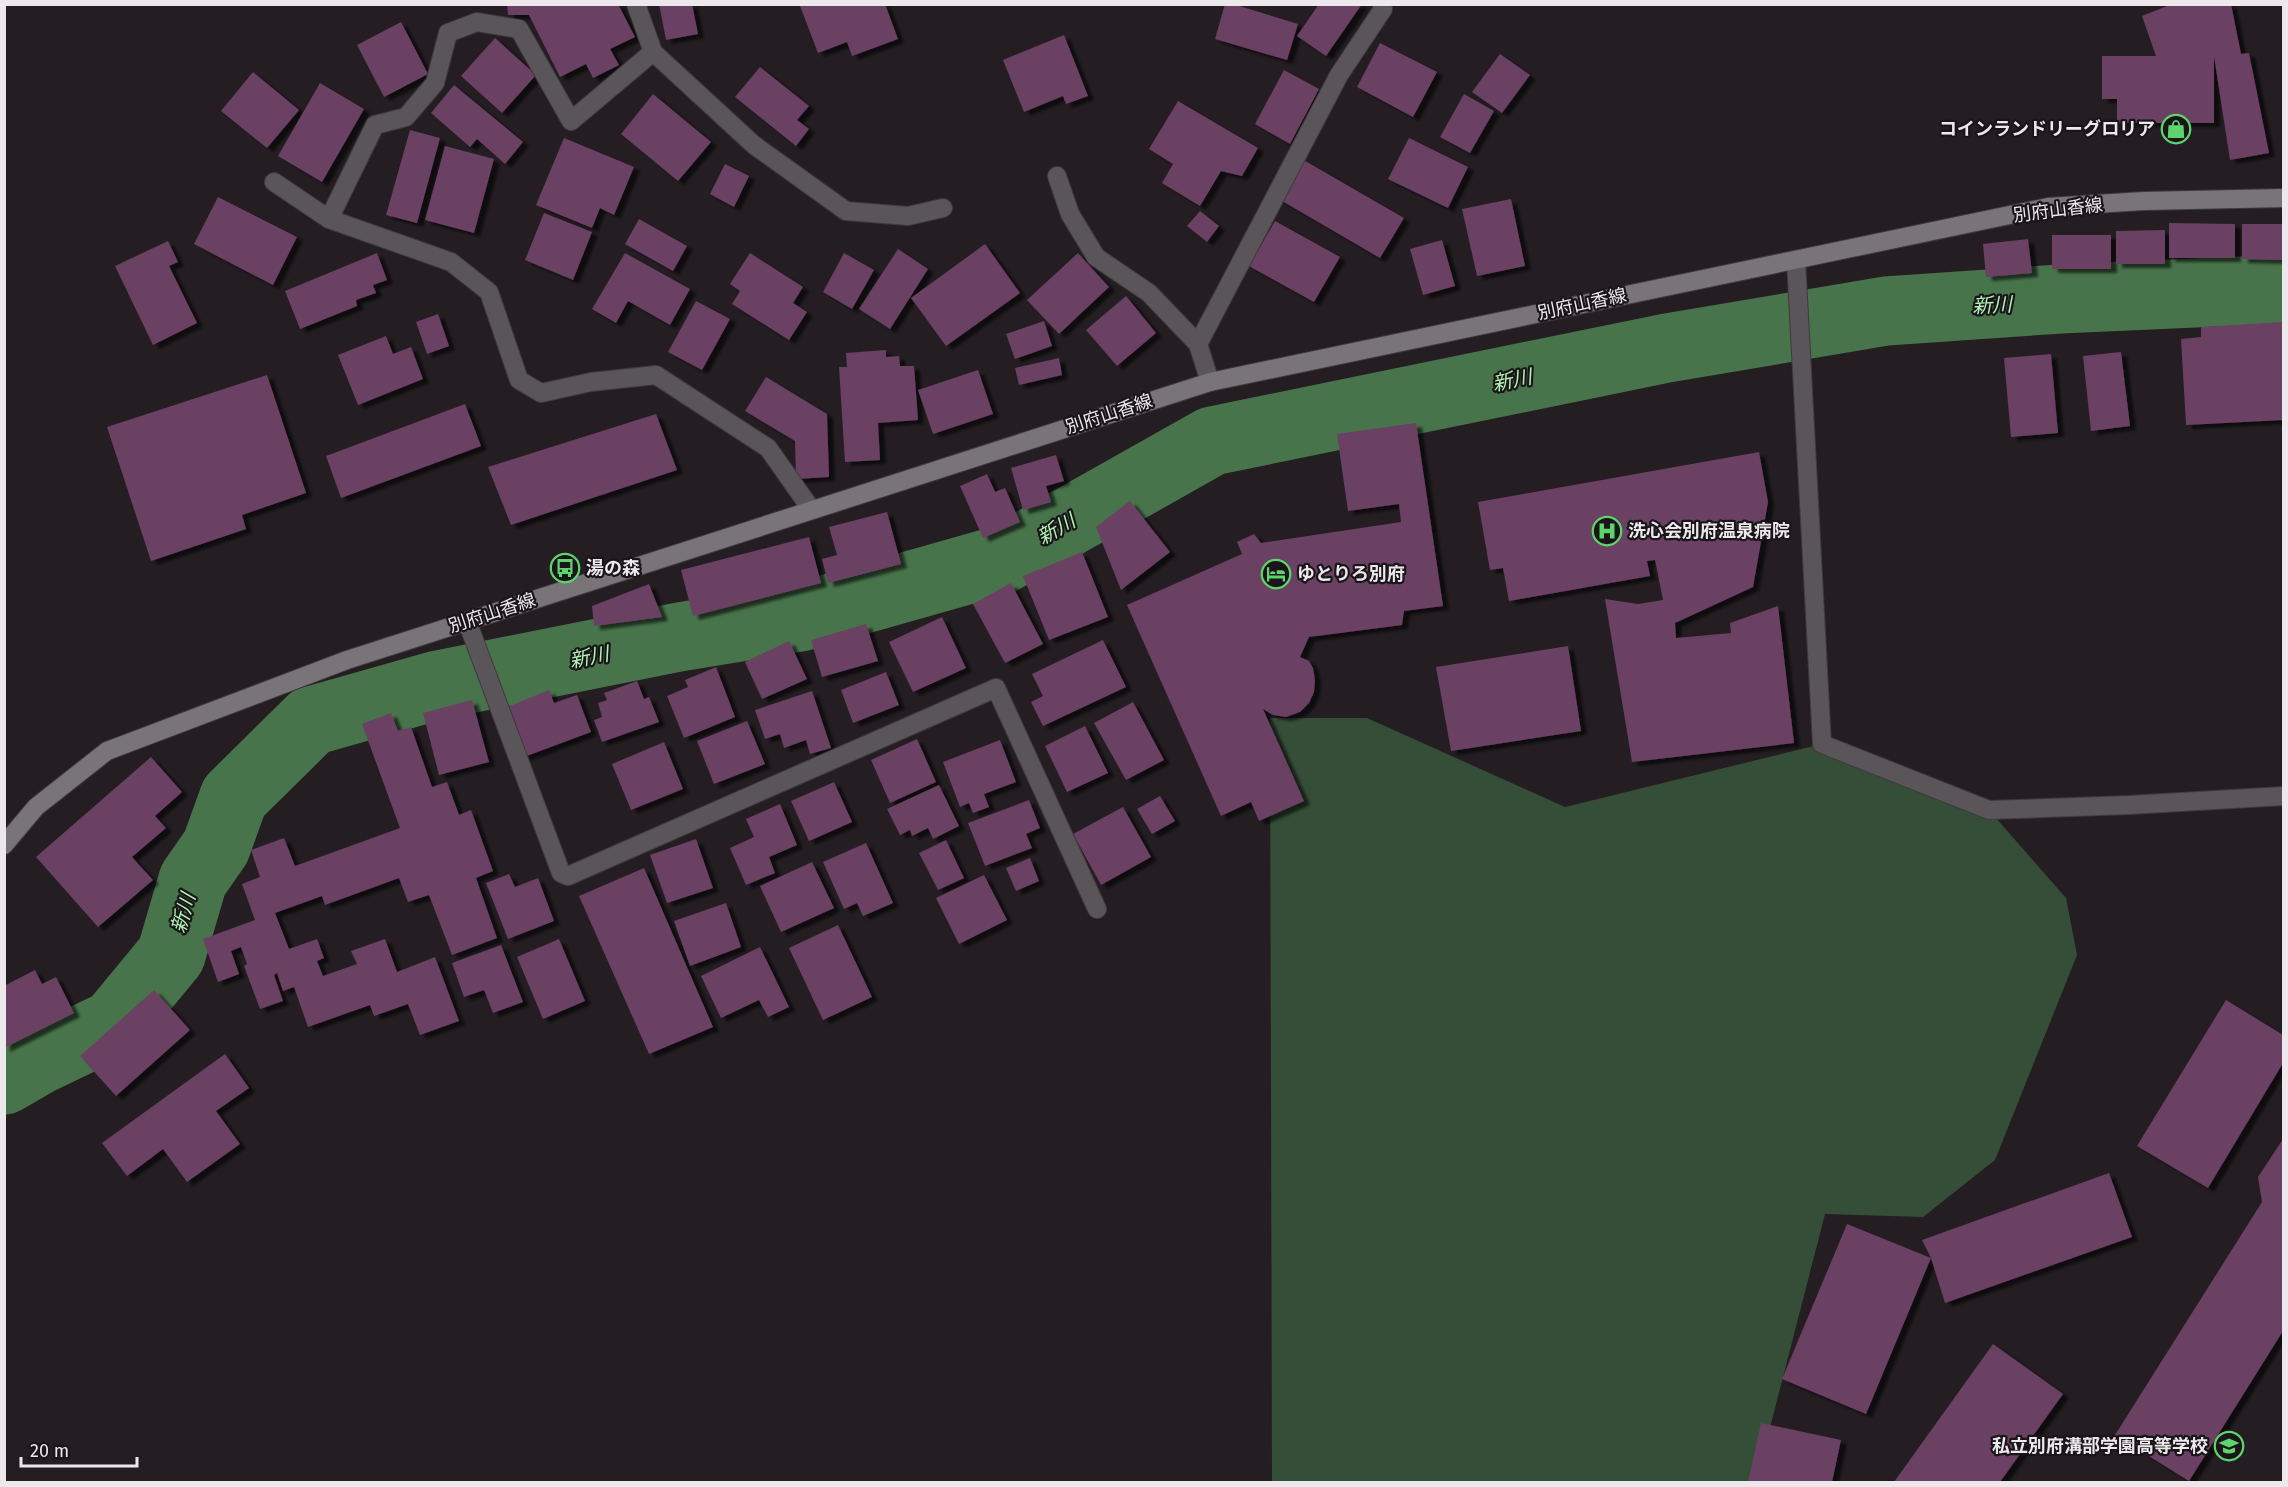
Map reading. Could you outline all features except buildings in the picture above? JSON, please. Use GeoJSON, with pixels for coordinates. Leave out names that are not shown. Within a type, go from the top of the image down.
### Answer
{"type":"FeatureCollection","features":[{"type":"Feature","properties":{"kind":"main road","name":"別府山香線"},"geometry":{"type":"LineString","coordinates":[[4,845],[36,807],[107,751],[346,660],[1210,382],[2048,207],[2144,201],[2283,198]]}},
{"type":"Feature","properties":{"kind":"street"},"geometry":{"type":"LineString","coordinates":[[636,4],[653,52],[754,145],[846,211],[908,216],[943,208]]}},
{"type":"Feature","properties":{"kind":"street"},"geometry":{"type":"LineString","coordinates":[[1198,344],[1339,75],[1383,9],[1382,4]]}},
{"type":"Feature","properties":{"kind":"street"},"geometry":{"type":"LineString","coordinates":[[329,219],[375,125],[406,117],[435,83],[448,33],[477,22],[519,29],[571,121],[653,52]]}},
{"type":"Feature","properties":{"kind":"street"},"geometry":{"type":"LineString","coordinates":[[1057,176],[1070,214],[1096,257],[1149,293],[1198,344],[1210,382]]}},
{"type":"Feature","properties":{"kind":"street"},"geometry":{"type":"LineString","coordinates":[[274,182],[329,219],[451,262],[489,292],[519,380],[541,393],[591,382],[656,375],[768,448],[811,509]]}},
{"type":"Feature","properties":{"kind":"street"},"geometry":{"type":"LineString","coordinates":[[1796,260],[1822,744],[1989,810],[2283,796]]}},
{"type":"Feature","properties":{"kind":"street"},"geometry":{"type":"LineString","coordinates":[[467,621],[561,873],[568,876],[996,688],[1097,909]]}},
{"type":"Feature","properties":{"kind":"green space"},"geometry":{"type":"Polygon","coordinates":[[[1270,718],[1367,718],[1565,807],[1822,744],[1989,810],[2066,898],[2077,955],[1995,1160],[1923,1217],[1825,1214],[1756,1482],[1272,1482],[1270,718]]]}},
{"type":"Feature","properties":{"kind":"waterway","name":"新川"},"geometry":{"type":"LineString","coordinates":[[4,1080],[37,1061],[114,1024],[171,955],[193,880],[216,847],[234,797],[311,721],[438,685],[679,637],[800,617],[1001,560],[1212,441],[1667,348],[1886,311],[2060,299],[2284,289]]}},
{"type":"Feature","properties":{"kind":"place","name":"コインランドリーグロリア"},"geometry":{"type":"Point","coordinates":[2176,129]}},
{"type":"Feature","properties":{"kind":"place","name":"洗心会別府温泉病院"},"geometry":{"type":"Point","coordinates":[1607,531]}},
{"type":"Feature","properties":{"kind":"place","name":"湯の森"},"geometry":{"type":"Point","coordinates":[565,568]}},
{"type":"Feature","properties":{"kind":"place","name":"ゆとりろ別府"},"geometry":{"type":"Point","coordinates":[1276,574]}},
{"type":"Feature","properties":{"kind":"place","name":"私立別府溝部学園高等学校"},"geometry":{"type":"Point","coordinates":[2229,1446]}}]}
